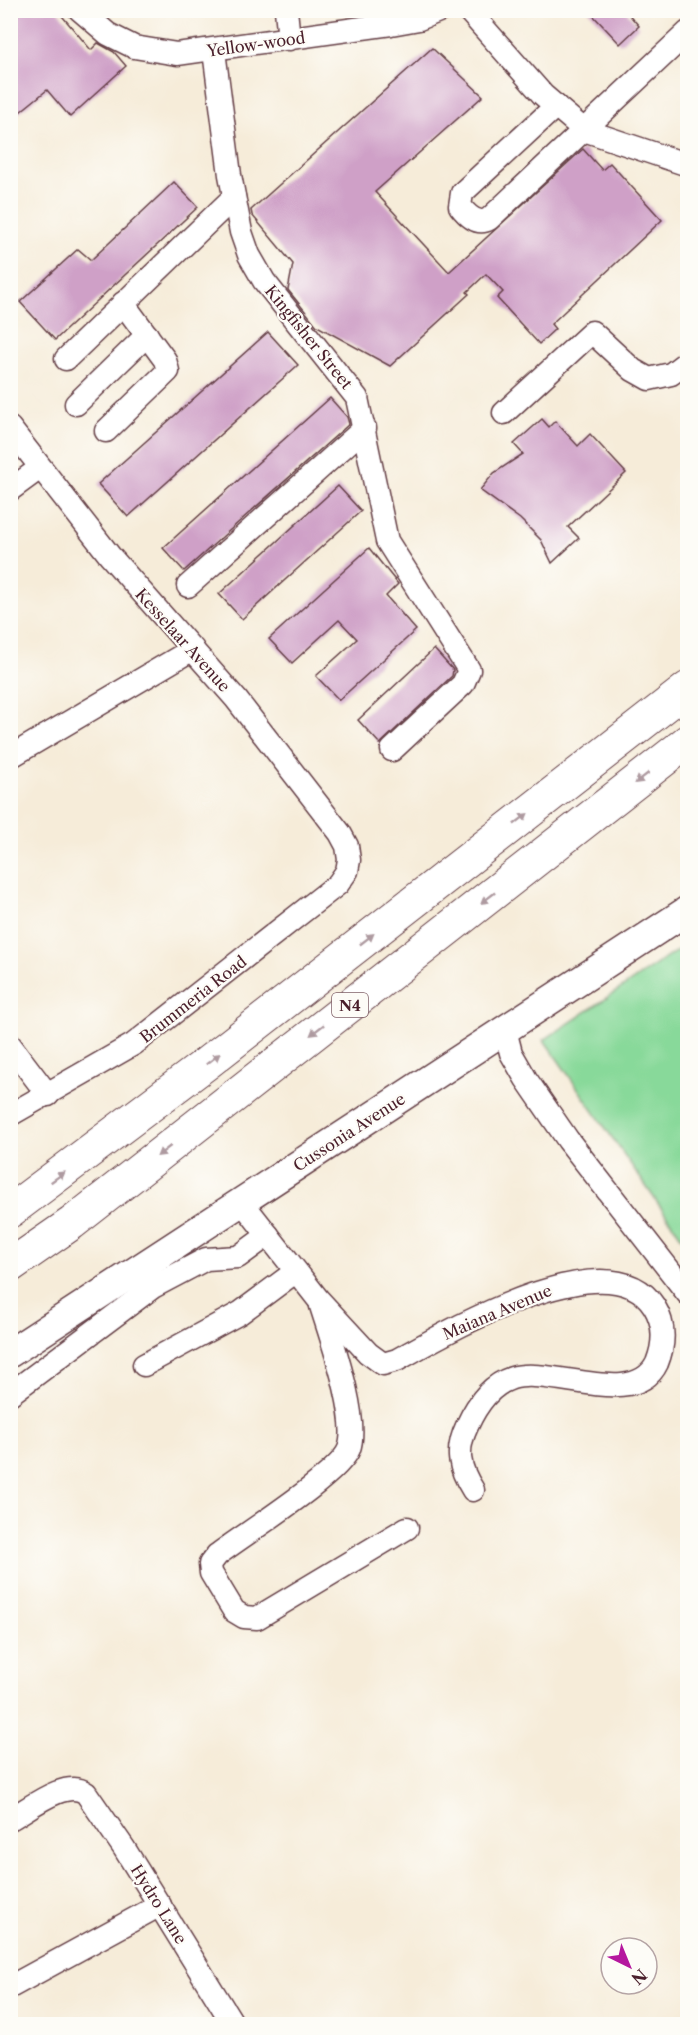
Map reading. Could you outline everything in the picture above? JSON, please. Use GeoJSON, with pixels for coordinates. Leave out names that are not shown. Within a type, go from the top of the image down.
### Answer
{"type":"FeatureCollection","features":[{"type":"Feature","properties":{"kind":"highway","name":"N4"},"geometry":{"type":"LineString","coordinates":[[10,1211],[207,1064],[687,688]]}},
{"type":"Feature","properties":{"kind":"highway","name":"N4"},"geometry":{"type":"LineString","coordinates":[[10,1266],[72,1223],[687,741]]}},
{"type":"Feature","properties":{"kind":"main road","name":"Cussonia Avenue"},"geometry":{"type":"LineString","coordinates":[[10,1353],[687,910]]}},
{"type":"Feature","properties":{"kind":"street","name":"Yellow-wood"},"geometry":{"type":"LineString","coordinates":[[80,10],[108,34],[134,47],[177,54],[214,51],[409,21],[441,10]]}},
{"type":"Feature","properties":{"kind":"street"},"geometry":{"type":"LineString","coordinates":[[286,10],[288,39]]}},
{"type":"Feature","properties":{"kind":"street"},"geometry":{"type":"LineString","coordinates":[[468,10],[556,106],[584,130],[687,165]]}},
{"type":"Feature","properties":{"kind":"street"},"geometry":{"type":"LineString","coordinates":[[556,106],[462,193],[460,206],[476,221],[483,222],[489,219],[687,32]]}},
{"type":"Feature","properties":{"kind":"street","name":"Kingfisher Street"},"geometry":{"type":"LineString","coordinates":[[214,51],[234,197],[241,232],[254,264],[264,281],[352,389],[361,407],[387,541],[469,670],[463,684],[392,750]]}},
{"type":"Feature","properties":{"kind":"street"},"geometry":{"type":"LineString","coordinates":[[66,359],[234,197]]}},
{"type":"Feature","properties":{"kind":"street"},"geometry":{"type":"LineString","coordinates":[[106,431],[168,371],[165,360],[123,303]]}},
{"type":"Feature","properties":{"kind":"street"},"geometry":{"type":"LineString","coordinates":[[504,412],[592,332],[633,370],[649,379],[671,374],[687,361]]}},
{"type":"Feature","properties":{"kind":"street"},"geometry":{"type":"LineString","coordinates":[[76,404],[147,335]]}},
{"type":"Feature","properties":{"kind":"street"},"geometry":{"type":"LineString","coordinates":[[188,586],[365,428]]}},
{"type":"Feature","properties":{"kind":"street","name":"Kesselaar Avenue"},"geometry":{"type":"LineString","coordinates":[[10,429],[110,556],[236,699],[330,820],[346,843],[349,855]]}},
{"type":"Feature","properties":{"kind":"street"},"geometry":{"type":"LineString","coordinates":[[10,490],[40,468]]}},
{"type":"Feature","properties":{"kind":"street"},"geometry":{"type":"LineString","coordinates":[[10,757],[193,649]]}},
{"type":"Feature","properties":{"kind":"street","name":"Brummeria Road"},"geometry":{"type":"LineString","coordinates":[[10,1115],[134,1044],[342,880],[348,867],[349,855]]}},
{"type":"Feature","properties":{"kind":"street"},"geometry":{"type":"LineString","coordinates":[[505,1030],[511,1053],[568,1140],[687,1294]]}},
{"type":"Feature","properties":{"kind":"street"},"geometry":{"type":"LineString","coordinates":[[10,1045],[48,1095]]}},
{"type":"Feature","properties":{"kind":"street","name":"Maiana Avenue"},"geometry":{"type":"LineString","coordinates":[[242,1202],[318,1299],[368,1353],[383,1364],[397,1360],[514,1301],[556,1286],[582,1281],[611,1282],[634,1288],[652,1304],[662,1323],[662,1346],[654,1368],[640,1381],[626,1384],[597,1384],[533,1375],[510,1379],[490,1391],[476,1409],[459,1445],[460,1466],[473,1490]]}},
{"type":"Feature","properties":{"kind":"street"},"geometry":{"type":"LineString","coordinates":[[10,1394],[153,1287],[207,1259],[238,1257],[268,1235]]}},
{"type":"Feature","properties":{"kind":"street"},"geometry":{"type":"LineString","coordinates":[[144,1365],[240,1314],[295,1272]]}},
{"type":"Feature","properties":{"kind":"street"},"geometry":{"type":"LineString","coordinates":[[318,1299],[337,1360],[352,1422],[349,1449],[334,1470],[216,1555],[210,1564],[211,1574],[234,1611],[244,1617],[257,1618],[407,1528]]}},
{"type":"Feature","properties":{"kind":"street","name":"Hydro Lane"},"geometry":{"type":"LineString","coordinates":[[10,1819],[51,1796],[66,1790],[79,1789],[95,1804],[233,2025]]}},
{"type":"Feature","properties":{"kind":"street"},"geometry":{"type":"LineString","coordinates":[[10,1987],[160,1905]]}},
{"type":"Feature","properties":{"kind":"green space"},"geometry":{"type":"Polygon","coordinates":[[[687,944],[687,1245],[544,1040],[687,944]]]}},
{"type":"Feature","properties":{"kind":"building"},"geometry":{"type":"Polygon","coordinates":[[[10,10],[57,10],[91,50],[98,43],[114,52],[126,66],[70,117],[47,90],[10,120],[10,10]]]}},
{"type":"Feature","properties":{"kind":"building"},"geometry":{"type":"Polygon","coordinates":[[[588,10],[625,10],[639,26],[620,44],[588,10]]]}},
{"type":"Feature","properties":{"kind":"building"},"geometry":{"type":"Polygon","coordinates":[[[432,48],[483,96],[375,192],[449,272],[583,149],[602,170],[610,163],[662,220],[551,324],[555,329],[539,344],[497,298],[503,292],[486,274],[467,292],[469,294],[390,366],[317,326],[288,290],[293,264],[252,215],[251,210],[432,48]]]}},
{"type":"Feature","properties":{"kind":"building"},"geometry":{"type":"Polygon","coordinates":[[[174,182],[198,207],[55,340],[20,302],[78,249],[91,260],[174,182]]]}},
{"type":"Feature","properties":{"kind":"building"},"geometry":{"type":"Polygon","coordinates":[[[268,332],[298,365],[128,517],[98,484],[268,332]]]}},
{"type":"Feature","properties":{"kind":"building"},"geometry":{"type":"Polygon","coordinates":[[[330,398],[347,417],[349,424],[184,571],[163,548],[330,398]]]}},
{"type":"Feature","properties":{"kind":"building"},"geometry":{"type":"Polygon","coordinates":[[[542,419],[549,427],[555,421],[578,446],[590,434],[626,473],[568,527],[579,538],[552,563],[541,540],[520,519],[480,490],[494,473],[523,454],[514,444],[542,419]]]}},
{"type":"Feature","properties":{"kind":"building"},"geometry":{"type":"Polygon","coordinates":[[[338,486],[361,511],[242,619],[219,594],[338,486]]]}},
{"type":"Feature","properties":{"kind":"building"},"geometry":{"type":"Polygon","coordinates":[[[369,548],[398,584],[386,596],[416,630],[339,700],[316,676],[357,639],[339,620],[292,663],[269,639],[369,548]]]}},
{"type":"Feature","properties":{"kind":"building"},"geometry":{"type":"Polygon","coordinates":[[[434,649],[453,670],[452,676],[380,744],[358,720],[434,649]]]}}]}
